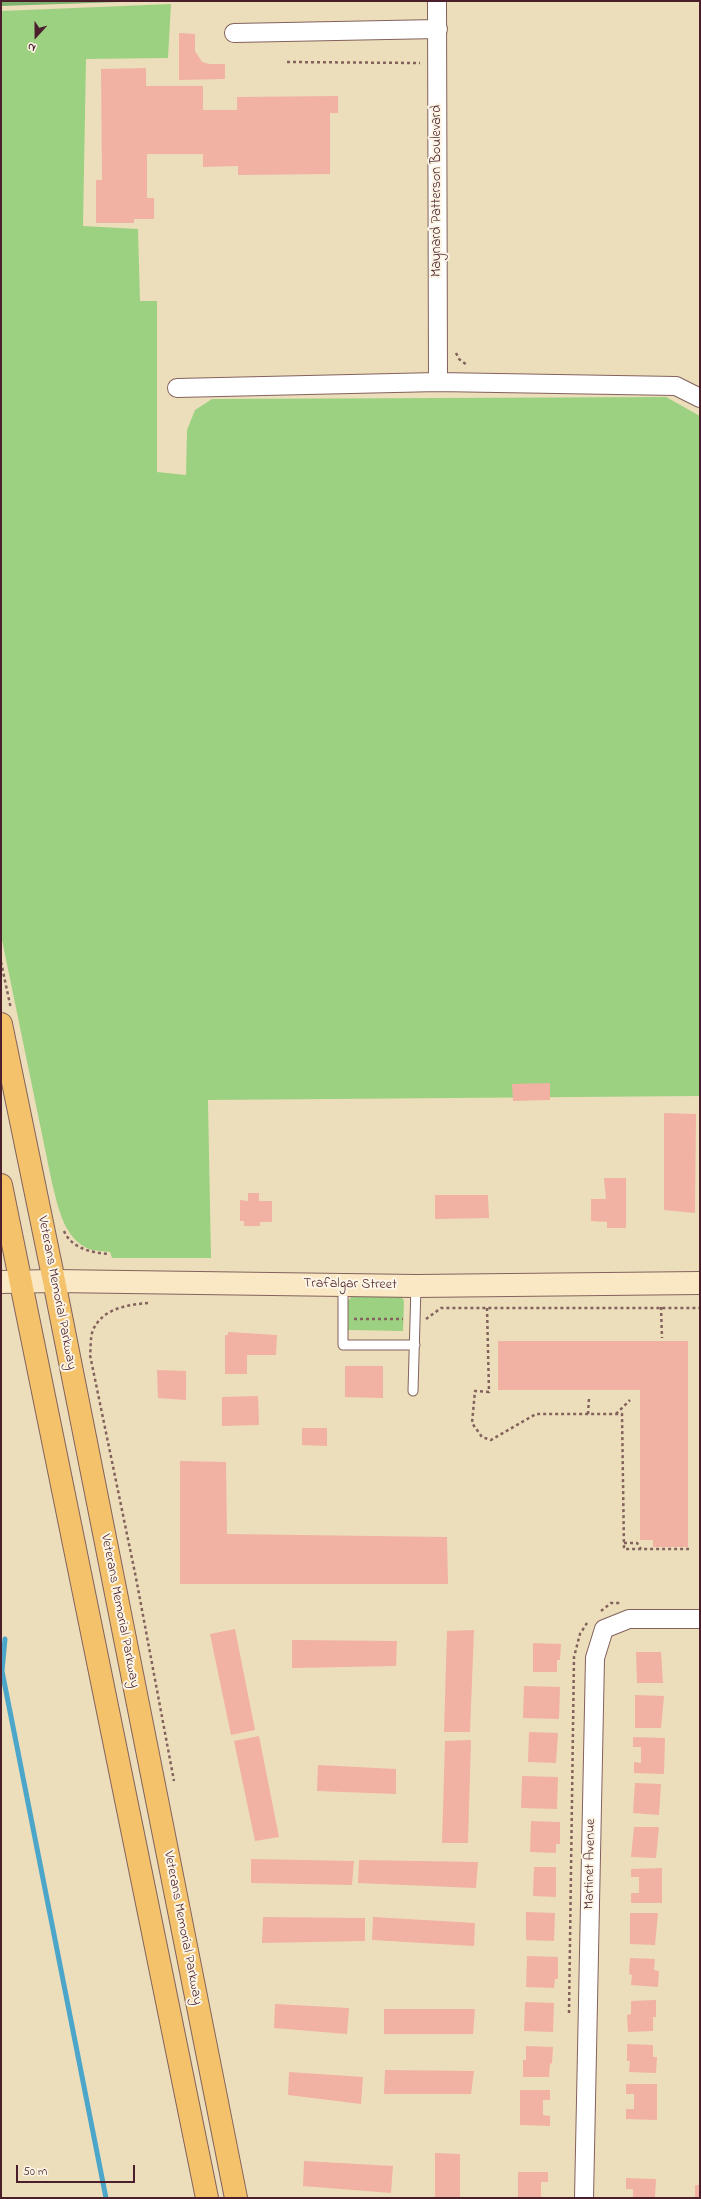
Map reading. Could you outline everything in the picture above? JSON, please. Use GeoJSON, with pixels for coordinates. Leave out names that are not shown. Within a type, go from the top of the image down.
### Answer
{"type":"FeatureCollection","features":[{"type":"Feature","properties":{"kind":"highway","name":"Veterans Memorial Parkway"},"geometry":{"type":"LineString","coordinates":[[1,1024],[54,1281],[236,2198]]}},
{"type":"Feature","properties":{"kind":"highway","name":"Veterans Memorial Parkway"},"geometry":{"type":"LineString","coordinates":[[1,1185],[11,1282],[207,2198]]}},
{"type":"Feature","properties":{"kind":"main road","name":"Trafalgar Street"},"geometry":{"type":"LineString","coordinates":[[11,1282],[54,1281],[416,1286],[700,1283]]}},
{"type":"Feature","properties":{"kind":"street","name":"Maynard Patterson Boulevard"},"geometry":{"type":"LineString","coordinates":[[437,1],[438,382]]}},
{"type":"Feature","properties":{"kind":"street"},"geometry":{"type":"LineString","coordinates":[[234,33],[438,29]]}},
{"type":"Feature","properties":{"kind":"street"},"geometry":{"type":"LineString","coordinates":[[177,388],[438,382],[676,386],[700,398]]}},
{"type":"Feature","properties":{"kind":"street","name":"Martinet Avenue"},"geometry":{"type":"LineString","coordinates":[[584,2198],[595,1658],[604,1629],[629,1619],[700,1619]]}},
{"type":"Feature","properties":{"kind":"lane"},"geometry":{"type":"LineString","coordinates":[[343,1285],[343,1345],[415,1345]]}},
{"type":"Feature","properties":{"kind":"lane"},"geometry":{"type":"LineString","coordinates":[[413,1391],[416,1286]]}},
{"type":"Feature","properties":{"kind":"path"},"geometry":{"type":"LineString","coordinates":[[287,62],[421,63]]}},
{"type":"Feature","properties":{"kind":"path"},"geometry":{"type":"LineString","coordinates":[[453,347],[458,359],[466,365],[474,367]]}},
{"type":"Feature","properties":{"kind":"path"},"geometry":{"type":"LineString","coordinates":[[154,1302],[126,1305],[107,1312],[92,1331],[90,1355],[136,1578],[174,1782]]}},
{"type":"Feature","properties":{"kind":"path"},"geometry":{"type":"LineString","coordinates":[[661,1307],[662,1338]]}},
{"type":"Feature","properties":{"kind":"path"},"geometry":{"type":"LineString","coordinates":[[343,1319],[427,1319],[441,1308],[700,1308]]}},
{"type":"Feature","properties":{"kind":"path"},"geometry":{"type":"LineString","coordinates":[[487,1308],[489,1392],[475,1392],[472,1423],[482,1437],[491,1440],[536,1414],[622,1414],[624,1549],[689,1549]]}},
{"type":"Feature","properties":{"kind":"path"},"geometry":{"type":"LineString","coordinates":[[588,1414],[589,1398]]}},
{"type":"Feature","properties":{"kind":"path"},"geometry":{"type":"LineString","coordinates":[[616,1414],[630,1400]]}},
{"type":"Feature","properties":{"kind":"path"},"geometry":{"type":"LineString","coordinates":[[624,1543],[637,1543],[641,1549]]}},
{"type":"Feature","properties":{"kind":"path"},"geometry":{"type":"LineString","coordinates":[[569,2014],[574,1657],[580,1634],[586,1625]]}},
{"type":"Feature","properties":{"kind":"green space"},"geometry":{"type":"Polygon","coordinates":[[[1,1],[150,1],[1,6],[1,1]]]}},
{"type":"Feature","properties":{"kind":"green space"},"geometry":{"type":"Polygon","coordinates":[[[171,4],[168,58],[86,59],[83,226],[138,229],[140,301],[157,301],[157,472],[186,475],[187,430],[195,410],[212,399],[666,397],[700,416],[700,1096],[208,1100],[211,1258],[112,1258],[110,1252],[91,1250],[80,1244],[67,1229],[59,1211],[1,935],[1,11],[171,4]]]}},
{"type":"Feature","properties":{"kind":"green space"},"geometry":{"type":"Polygon","coordinates":[[[352,1296],[401,1296],[404,1301],[403,1331],[348,1330],[348,1301],[352,1296]]]}},
{"type":"Feature","properties":{"kind":"building"},"geometry":{"type":"Polygon","coordinates":[[[179,33],[195,34],[195,51],[202,62],[210,64],[225,64],[225,79],[179,80],[179,33]]]}},
{"type":"Feature","properties":{"kind":"building"},"geometry":{"type":"Polygon","coordinates":[[[146,68],[146,86],[203,86],[203,110],[237,110],[237,97],[338,96],[338,113],[330,113],[330,174],[238,175],[238,166],[203,167],[203,154],[147,154],[147,198],[154,198],[154,219],[134,219],[134,223],[96,223],[96,180],[102,180],[101,69],[146,68]]]}},
{"type":"Feature","properties":{"kind":"building"},"geometry":{"type":"Polygon","coordinates":[[[550,1083],[550,1100],[513,1101],[512,1084],[550,1083]]]}},
{"type":"Feature","properties":{"kind":"building"},"geometry":{"type":"Polygon","coordinates":[[[664,1113],[696,1114],[695,1213],[664,1210],[664,1113]]]}},
{"type":"Feature","properties":{"kind":"building"},"geometry":{"type":"Polygon","coordinates":[[[604,1178],[626,1178],[626,1228],[607,1228],[607,1222],[591,1221],[591,1199],[606,1199],[604,1178]]]}},
{"type":"Feature","properties":{"kind":"building"},"geometry":{"type":"Polygon","coordinates":[[[248,1193],[259,1193],[259,1201],[272,1201],[272,1222],[260,1222],[260,1226],[244,1226],[244,1221],[240,1221],[240,1200],[248,1201],[248,1193]]]}},
{"type":"Feature","properties":{"kind":"building"},"geometry":{"type":"Polygon","coordinates":[[[435,1195],[488,1195],[489,1218],[435,1219],[435,1195]]]}},
{"type":"Feature","properties":{"kind":"building"},"geometry":{"type":"Polygon","coordinates":[[[228,1332],[277,1335],[276,1355],[247,1355],[247,1374],[225,1374],[225,1335],[228,1335],[228,1332]]]}},
{"type":"Feature","properties":{"kind":"building"},"geometry":{"type":"Polygon","coordinates":[[[498,1341],[688,1341],[688,1547],[653,1547],[653,1540],[640,1540],[640,1390],[498,1390],[498,1341]]]}},
{"type":"Feature","properties":{"kind":"building"},"geometry":{"type":"Polygon","coordinates":[[[345,1366],[383,1366],[383,1398],[345,1397],[345,1366]]]}},
{"type":"Feature","properties":{"kind":"building"},"geometry":{"type":"Polygon","coordinates":[[[157,1370],[186,1371],[186,1400],[158,1398],[157,1370]]]}},
{"type":"Feature","properties":{"kind":"building"},"geometry":{"type":"Polygon","coordinates":[[[258,1396],[259,1425],[222,1426],[222,1397],[258,1396]]]}},
{"type":"Feature","properties":{"kind":"building"},"geometry":{"type":"Polygon","coordinates":[[[302,1428],[327,1428],[327,1446],[302,1445],[302,1428]]]}},
{"type":"Feature","properties":{"kind":"building"},"geometry":{"type":"Polygon","coordinates":[[[180,1461],[226,1462],[227,1534],[447,1537],[448,1584],[180,1584],[180,1461]]]}},
{"type":"Feature","properties":{"kind":"building"},"geometry":{"type":"Polygon","coordinates":[[[235,1629],[255,1730],[231,1735],[210,1634],[235,1629]]]}},
{"type":"Feature","properties":{"kind":"building"},"geometry":{"type":"Polygon","coordinates":[[[474,1630],[470,1732],[444,1732],[447,1631],[474,1630]]]}},
{"type":"Feature","properties":{"kind":"building"},"geometry":{"type":"Polygon","coordinates":[[[292,1640],[397,1641],[396,1666],[292,1668],[292,1640]]]}},
{"type":"Feature","properties":{"kind":"building"},"geometry":{"type":"Polygon","coordinates":[[[533,1643],[561,1644],[560,1660],[557,1660],[557,1672],[533,1672],[533,1643]]]}},
{"type":"Feature","properties":{"kind":"building"},"geometry":{"type":"Polygon","coordinates":[[[636,1652],[661,1652],[663,1683],[637,1683],[636,1652]]]}},
{"type":"Feature","properties":{"kind":"building"},"geometry":{"type":"Polygon","coordinates":[[[524,1686],[560,1687],[559,1719],[523,1718],[524,1686]]]}},
{"type":"Feature","properties":{"kind":"building"},"geometry":{"type":"Polygon","coordinates":[[[635,1695],[664,1696],[661,1728],[635,1728],[635,1695]]]}},
{"type":"Feature","properties":{"kind":"building"},"geometry":{"type":"Polygon","coordinates":[[[529,1732],[558,1733],[556,1763],[528,1762],[529,1732]]]}},
{"type":"Feature","properties":{"kind":"building"},"geometry":{"type":"Polygon","coordinates":[[[259,1736],[279,1837],[255,1841],[234,1741],[259,1736]]]}},
{"type":"Feature","properties":{"kind":"building"},"geometry":{"type":"Polygon","coordinates":[[[633,1737],[665,1738],[664,1774],[634,1773],[634,1762],[641,1763],[641,1747],[633,1747],[633,1737]]]}},
{"type":"Feature","properties":{"kind":"building"},"geometry":{"type":"Polygon","coordinates":[[[471,1740],[468,1843],[442,1843],[445,1741],[471,1740]]]}},
{"type":"Feature","properties":{"kind":"building"},"geometry":{"type":"Polygon","coordinates":[[[318,1765],[396,1769],[396,1794],[317,1791],[318,1765]]]}},
{"type":"Feature","properties":{"kind":"building"},"geometry":{"type":"Polygon","coordinates":[[[522,1776],[558,1777],[557,1809],[521,1808],[522,1776]]]}},
{"type":"Feature","properties":{"kind":"building"},"geometry":{"type":"Polygon","coordinates":[[[635,1783],[661,1784],[659,1815],[633,1813],[635,1783]]]}},
{"type":"Feature","properties":{"kind":"building"},"geometry":{"type":"Polygon","coordinates":[[[531,1821],[560,1822],[560,1844],[556,1844],[556,1853],[530,1852],[531,1821]]]}},
{"type":"Feature","properties":{"kind":"building"},"geometry":{"type":"Polygon","coordinates":[[[634,1827],[659,1827],[656,1858],[631,1857],[634,1827]]]}},
{"type":"Feature","properties":{"kind":"building"},"geometry":{"type":"Polygon","coordinates":[[[251,1859],[354,1861],[352,1885],[251,1883],[251,1859]]]}},
{"type":"Feature","properties":{"kind":"building"},"geometry":{"type":"Polygon","coordinates":[[[359,1860],[478,1862],[476,1888],[358,1883],[359,1860]]]}},
{"type":"Feature","properties":{"kind":"building"},"geometry":{"type":"Polygon","coordinates":[[[534,1867],[556,1867],[556,1897],[533,1896],[534,1867]]]}},
{"type":"Feature","properties":{"kind":"building"},"geometry":{"type":"Polygon","coordinates":[[[662,1868],[662,1903],[631,1903],[631,1893],[639,1893],[639,1877],[631,1877],[631,1869],[662,1868]]]}},
{"type":"Feature","properties":{"kind":"building"},"geometry":{"type":"Polygon","coordinates":[[[526,1912],[555,1913],[554,1941],[526,1940],[526,1912]]]}},
{"type":"Feature","properties":{"kind":"building"},"geometry":{"type":"Polygon","coordinates":[[[630,1913],[658,1913],[655,1945],[630,1944],[630,1913]]]}},
{"type":"Feature","properties":{"kind":"building"},"geometry":{"type":"Polygon","coordinates":[[[263,1917],[365,1918],[365,1941],[262,1943],[263,1917]]]}},
{"type":"Feature","properties":{"kind":"building"},"geometry":{"type":"Polygon","coordinates":[[[373,1917],[475,1923],[474,1946],[372,1940],[373,1917]]]}},
{"type":"Feature","properties":{"kind":"building"},"geometry":{"type":"Polygon","coordinates":[[[527,1956],[558,1957],[558,1979],[555,1979],[554,1988],[526,1987],[527,1956]]]}},
{"type":"Feature","properties":{"kind":"building"},"geometry":{"type":"Polygon","coordinates":[[[630,1958],[655,1959],[654,1970],[659,1971],[658,1987],[631,1985],[632,1975],[629,1974],[630,1958]]]}},
{"type":"Feature","properties":{"kind":"building"},"geometry":{"type":"Polygon","coordinates":[[[656,2000],[656,2017],[653,2017],[653,2031],[628,2032],[627,2015],[631,2014],[631,2001],[656,2000]]]}},
{"type":"Feature","properties":{"kind":"building"},"geometry":{"type":"Polygon","coordinates":[[[525,2002],[554,2003],[553,2032],[524,2031],[525,2002]]]}},
{"type":"Feature","properties":{"kind":"building"},"geometry":{"type":"Polygon","coordinates":[[[275,2004],[349,2008],[347,2034],[274,2028],[275,2004]]]}},
{"type":"Feature","properties":{"kind":"building"},"geometry":{"type":"Polygon","coordinates":[[[384,2009],[475,2009],[473,2034],[384,2034],[384,2009]]]}},
{"type":"Feature","properties":{"kind":"building"},"geometry":{"type":"Polygon","coordinates":[[[627,2044],[653,2045],[653,2057],[657,2057],[656,2073],[629,2072],[630,2061],[627,2061],[627,2044]]]}},
{"type":"Feature","properties":{"kind":"building"},"geometry":{"type":"Polygon","coordinates":[[[526,2046],[553,2047],[549,2077],[523,2077],[523,2060],[526,2060],[526,2046]]]}},
{"type":"Feature","properties":{"kind":"building"},"geometry":{"type":"Polygon","coordinates":[[[385,2070],[474,2071],[471,2094],[384,2094],[385,2070]]]}},
{"type":"Feature","properties":{"kind":"building"},"geometry":{"type":"Polygon","coordinates":[[[289,2072],[363,2077],[361,2104],[288,2095],[289,2072]]]}},
{"type":"Feature","properties":{"kind":"building"},"geometry":{"type":"Polygon","coordinates":[[[626,2084],[657,2084],[657,2120],[626,2119],[626,2109],[634,2109],[634,2094],[626,2094],[626,2084]]]}},
{"type":"Feature","properties":{"kind":"building"},"geometry":{"type":"Polygon","coordinates":[[[520,2090],[550,2090],[550,2100],[543,2100],[543,2115],[550,2116],[550,2126],[520,2125],[520,2090]]]}},
{"type":"Feature","properties":{"kind":"building"},"geometry":{"type":"Polygon","coordinates":[[[435,2153],[460,2154],[460,2198],[435,2198],[435,2153]]]}},
{"type":"Feature","properties":{"kind":"building"},"geometry":{"type":"Polygon","coordinates":[[[304,2161],[393,2166],[391,2193],[303,2186],[304,2161]]]}},
{"type":"Feature","properties":{"kind":"building"},"geometry":{"type":"Polygon","coordinates":[[[518,2172],[548,2172],[548,2182],[541,2182],[541,2198],[518,2198],[518,2172]]]}},
{"type":"Feature","properties":{"kind":"building"},"geometry":{"type":"Polygon","coordinates":[[[626,2178],[656,2179],[655,2198],[633,2198],[633,2189],[626,2189],[626,2178]]]}},
{"type":"Feature","properties":{"kind":"building"},"geometry":{"type":"Polygon","coordinates":[[[695,2185],[700,2185],[700,2198],[695,2198],[695,2185]]]}},
{"type":"Feature","properties":{"kind":"waterway"},"geometry":{"type":"LineString","coordinates":[[5,1639],[2,1671],[106,2198]]}}]}
